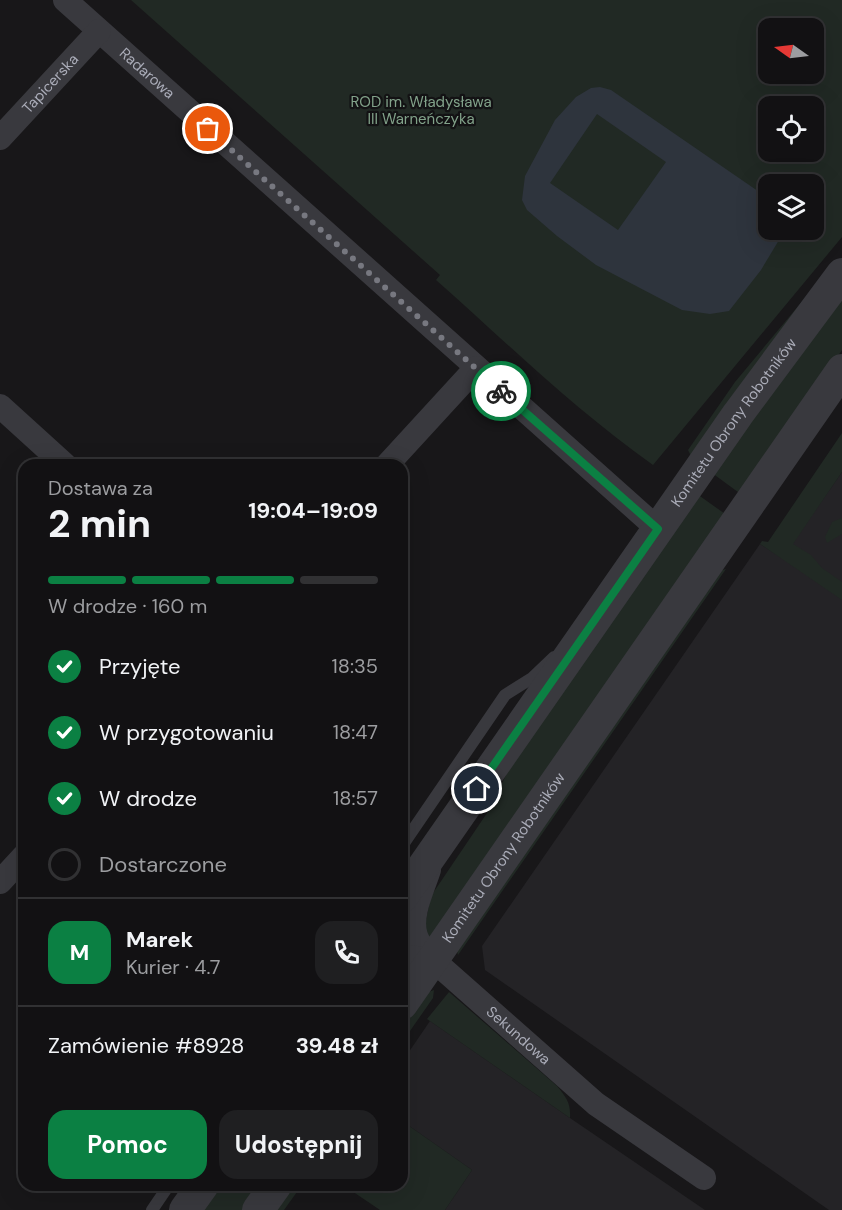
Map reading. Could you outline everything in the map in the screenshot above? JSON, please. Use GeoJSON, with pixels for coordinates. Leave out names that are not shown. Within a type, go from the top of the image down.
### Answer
{"type":"FeatureCollection","features":[{"type":"Feature","properties":{"kind":"street","name":"Radarowa"},"geometry":{"type":"LineString","coordinates":[[65,0],[658,529]]}},
{"type":"Feature","properties":{"kind":"street","name":"Tapicerska"},"geometry":{"type":"LineString","coordinates":[[0,138],[99,31]]}},
{"type":"Feature","properties":{"kind":"street","name":"Komitetu Obrony Robotników"},"geometry":{"type":"LineString","coordinates":[[408,888],[745,405],[842,274]]}},
{"type":"Feature","properties":{"kind":"street"},"geometry":{"type":"LineString","coordinates":[[393,459],[476,368]]}},
{"type":"Feature","properties":{"kind":"street","name":"Komitetu Obrony Robotników"},"geometry":{"type":"LineString","coordinates":[[408,995],[842,370]]}},
{"type":"Feature","properties":{"kind":"street"},"geometry":{"type":"LineString","coordinates":[[0,406],[57,459]]}},
{"type":"Feature","properties":{"kind":"street","name":"Sekundowa"},"geometry":{"type":"LineString","coordinates":[[436,848],[416,910],[414,926],[418,943],[433,960],[596,1104],[704,1178]]}},
{"type":"Feature","properties":{"kind":"street"},"geometry":{"type":"LineString","coordinates":[[2,877],[18,862]]}},
{"type":"Feature","properties":{"kind":"street"},"geometry":{"type":"LineString","coordinates":[[408,957],[433,960]]}},
{"type":"Feature","properties":{"kind":"street"},"geometry":{"type":"LineString","coordinates":[[185,1210],[199,1191]]}},
{"type":"Feature","properties":{"kind":"street"},"geometry":{"type":"LineString","coordinates":[[258,1210],[272,1191]]}},
{"type":"Feature","properties":{"kind":"lane"},"geometry":{"type":"LineString","coordinates":[[408,837],[505,695],[532,678],[555,656],[566,660]]}},
{"type":"Feature","properties":{"kind":"lane"},"geometry":{"type":"LineString","coordinates":[[152,1210],[165,1191]]}},
{"type":"Feature","properties":{"kind":"shaded area"},"geometry":{"type":"Polygon","coordinates":[[[600,87],[611,90],[758,191],[758,240],[779,240],[761,270],[729,311],[710,314],[682,310],[596,265],[527,210],[522,200],[525,176],[555,120],[576,97],[591,88],[600,87]],[[597,114],[550,183],[618,230],[666,162],[597,114]]]}},
{"type":"Feature","properties":{"kind":"shaded area"},"geometry":{"type":"Polygon","coordinates":[[[842,472],[842,1210],[829,1210],[485,970],[482,946],[760,544],[782,558],[842,472]]]}},
{"type":"Feature","properties":{"kind":"shaded area"},"geometry":{"type":"Polygon","coordinates":[[[430,1021],[705,1210],[445,1210],[472,1170],[408,1125],[408,1053],[430,1021]]]}},
{"type":"Feature","properties":{"kind":"green space","name":"ROD im. Władysława III Warneńczyka"},"geometry":{"type":"Polygon","coordinates":[[[131,0],[842,0],[842,237],[653,465],[596,422],[542,376],[436,280],[440,275],[131,0]]]}},
{"type":"Feature","properties":{"kind":"green space"},"geometry":{"type":"Polygon","coordinates":[[[829,269],[692,458],[688,450],[735,382],[829,269]]]}},
{"type":"Feature","properties":{"kind":"green space"},"geometry":{"type":"Polygon","coordinates":[[[842,296],[842,350],[742,495],[712,473],[842,296]]]}},
{"type":"Feature","properties":{"kind":"green space"},"geometry":{"type":"Polygon","coordinates":[[[842,433],[842,472],[793,544],[811,555],[822,568],[842,582],[842,600],[760,544],[762,541],[768,542],[842,433]]]}},
{"type":"Feature","properties":{"kind":"green space"},"geometry":{"type":"Polygon","coordinates":[[[697,494],[728,516],[432,940],[424,929],[431,896],[487,813],[508,771],[697,494]]]}},
{"type":"Feature","properties":{"kind":"green space"},"geometry":{"type":"Polygon","coordinates":[[[842,518],[842,534],[827,543],[825,537],[832,522],[842,518]]]}},
{"type":"Feature","properties":{"kind":"green space"},"geometry":{"type":"Polygon","coordinates":[[[726,569],[458,955],[457,951],[718,571],[726,569]]]}},
{"type":"Feature","properties":{"kind":"green space"},"geometry":{"type":"Polygon","coordinates":[[[434,990],[433,998],[410,1031],[408,1030],[408,1013],[415,1003],[434,990]]]}},
{"type":"Feature","properties":{"kind":"green space"},"geometry":{"type":"Polygon","coordinates":[[[449,992],[557,1086],[567,1100],[570,1118],[427,1019],[449,992]]]}},
{"type":"Feature","properties":{"kind":"green space"},"geometry":{"type":"Polygon","coordinates":[[[408,1125],[472,1170],[445,1210],[380,1210],[352,1191],[408,1191],[408,1125]]]}},
{"type":"Feature","properties":{"kind":"green space"},"geometry":{"type":"Polygon","coordinates":[[[214,1191],[258,1191],[245,1210],[201,1210],[214,1191]]]}},
{"type":"Feature","properties":{"kind":"green space"},"geometry":{"type":"Polygon","coordinates":[[[285,1191],[298,1191],[284,1210],[272,1210],[285,1191]]]}},
{"type":"Feature","properties":{"kind":"way so far"},"geometry":{"type":"LineString","coordinates":[[208,129],[501,391]]}},
{"type":"Feature","properties":{"kind":"route"},"geometry":{"type":"LineString","coordinates":[[477,789],[658,529],[501,391]]}}]}
